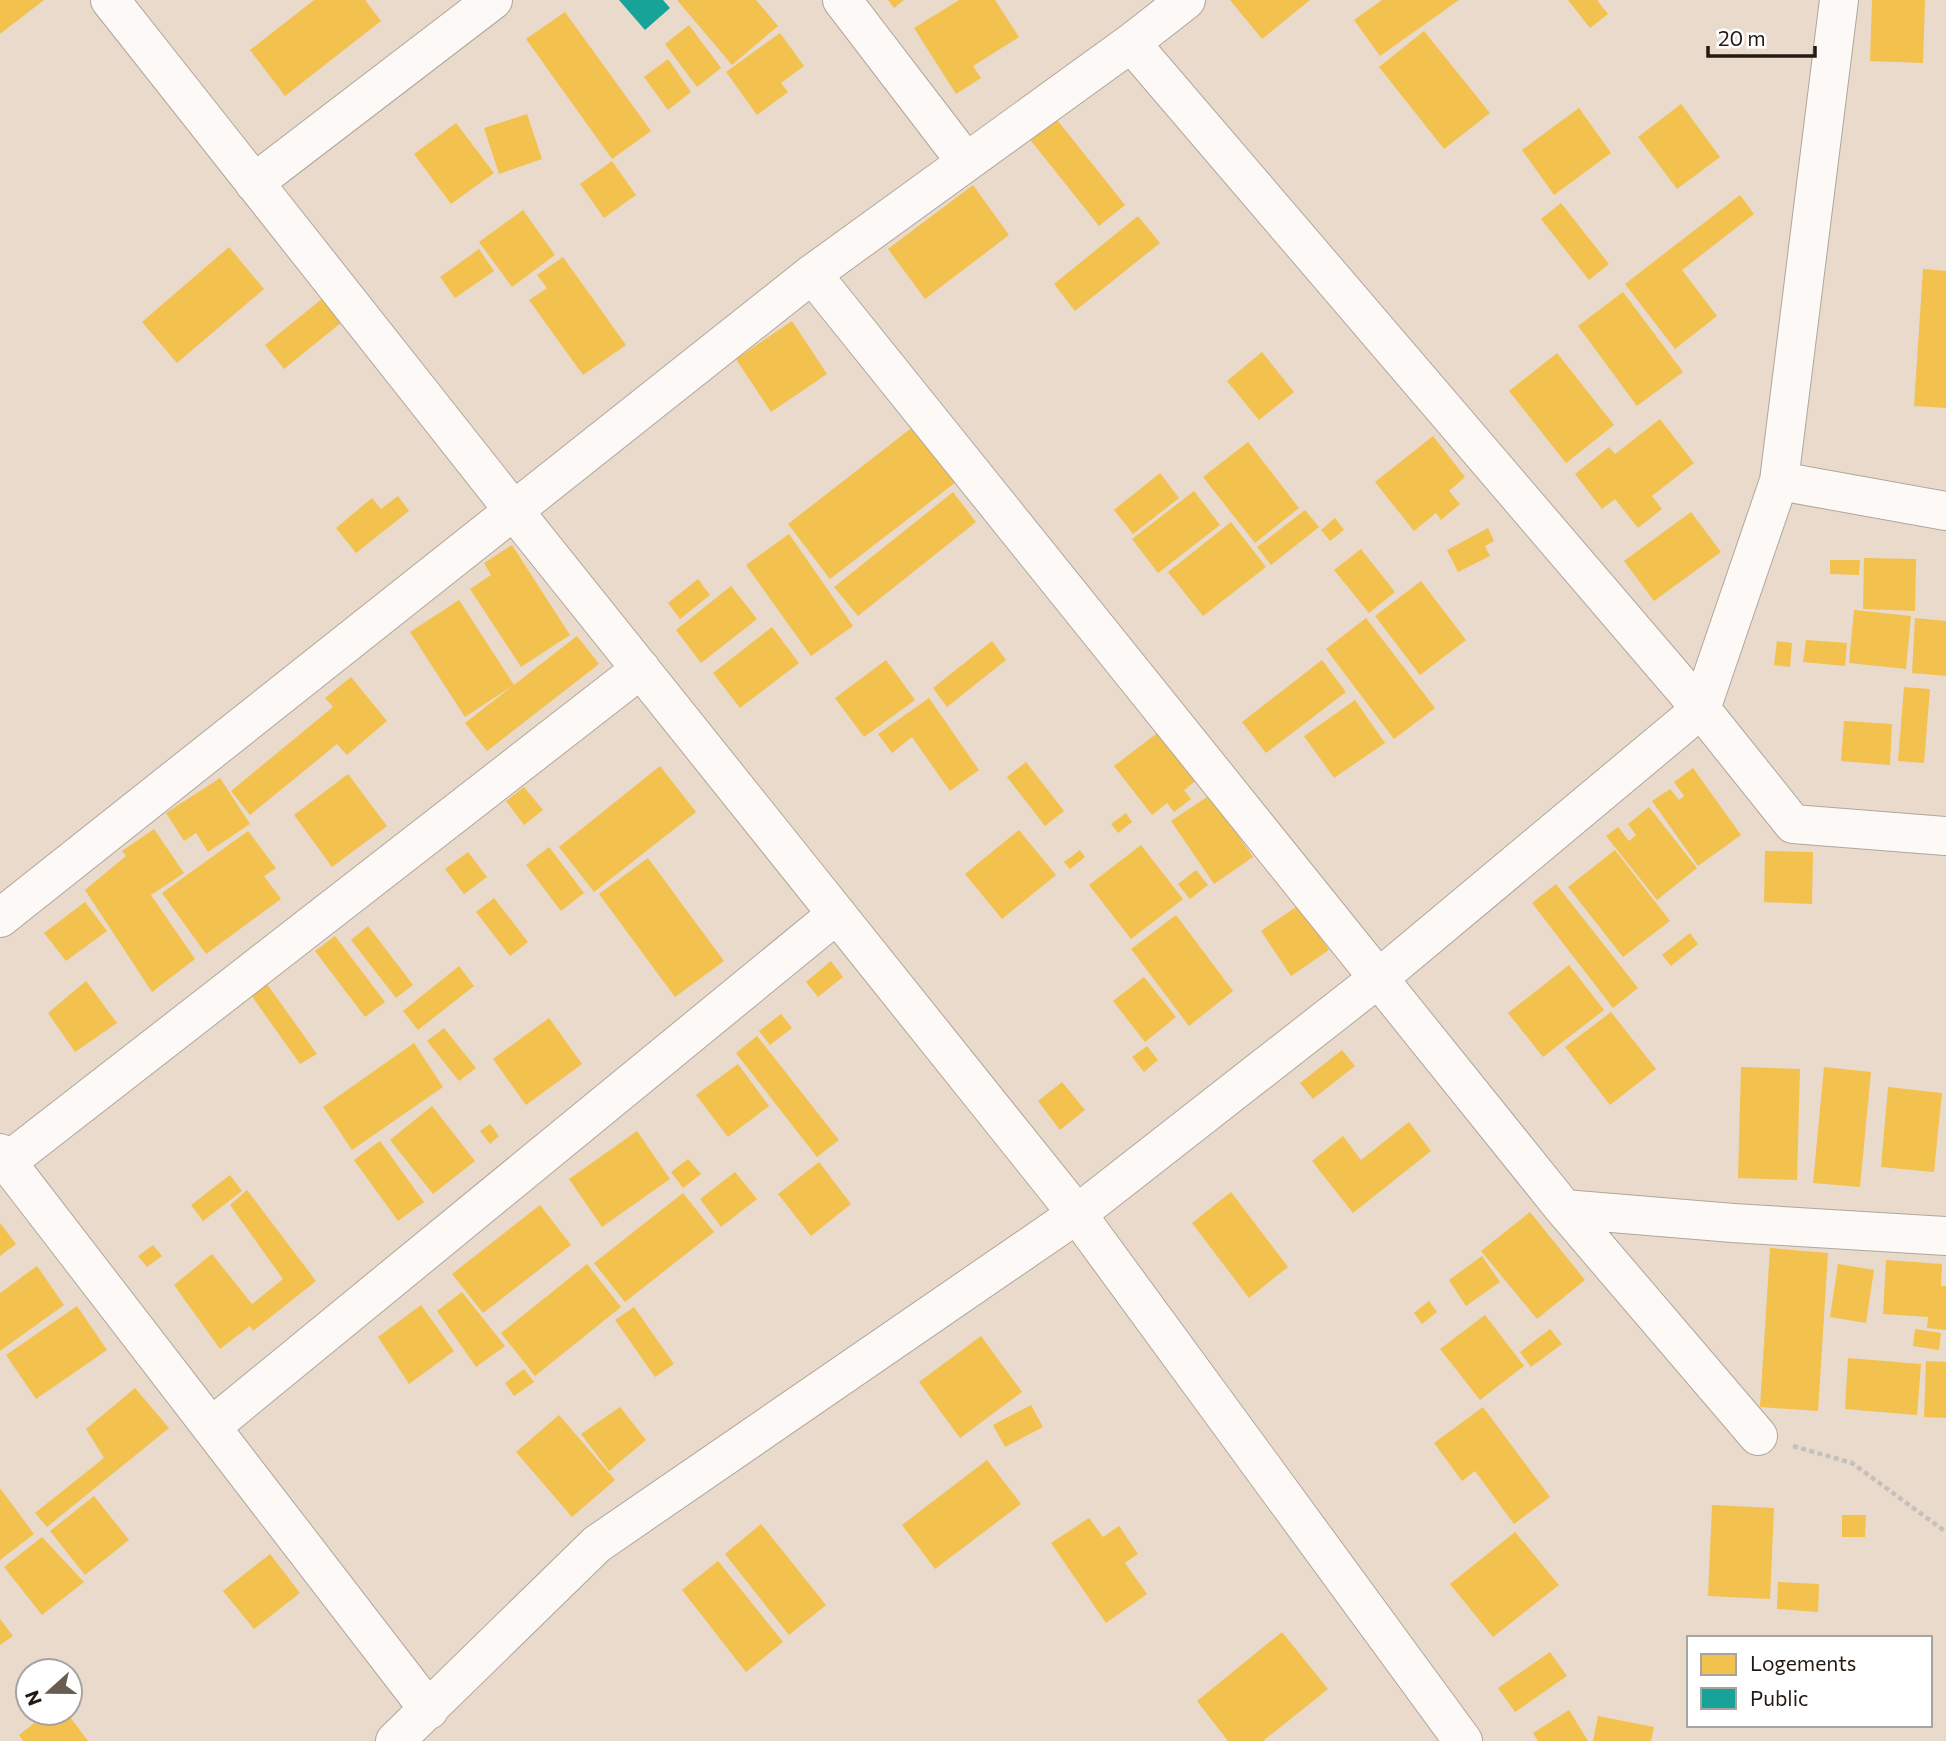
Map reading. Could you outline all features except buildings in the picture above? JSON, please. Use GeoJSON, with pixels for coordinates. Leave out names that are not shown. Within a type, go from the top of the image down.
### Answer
{"type":"FeatureCollection","features":[{"type":"Feature","properties":{"kind":"street"},"geometry":{"type":"LineString","coordinates":[[110,0],[1076,1214],[1463,1741]]}},
{"type":"Feature","properties":{"kind":"street"},"geometry":{"type":"LineString","coordinates":[[254,183],[493,0]]}},
{"type":"Feature","properties":{"kind":"street"},"geometry":{"type":"LineString","coordinates":[[842,0],[966,162]]}},
{"type":"Feature","properties":{"kind":"street"},"geometry":{"type":"LineString","coordinates":[[0,918],[812,274],[1131,43],[1186,0]]}},
{"type":"Feature","properties":{"kind":"street"},"geometry":{"type":"LineString","coordinates":[[395,1741],[597,1544],[1076,1214],[1380,977],[1701,709],[1779,481],[1839,0]]}},
{"type":"Feature","properties":{"kind":"street"},"geometry":{"type":"LineString","coordinates":[[1131,43],[1701,709],[1793,824],[1946,836]]}},
{"type":"Feature","properties":{"kind":"street"},"geometry":{"type":"LineString","coordinates":[[812,274],[1564,1209],[1758,1436]]}},
{"type":"Feature","properties":{"kind":"street"},"geometry":{"type":"LineString","coordinates":[[1779,481],[1946,511]]}},
{"type":"Feature","properties":{"kind":"street"},"geometry":{"type":"LineString","coordinates":[[429,1710],[4,1158],[640,669]]}},
{"type":"Feature","properties":{"kind":"street"},"geometry":{"type":"LineString","coordinates":[[211,1427],[837,914]]}},
{"type":"Feature","properties":{"kind":"street"},"geometry":{"type":"LineString","coordinates":[[1564,1209],[1946,1236]]}},
{"type":"Feature","properties":{"kind":"path"},"geometry":{"type":"LineString","coordinates":[[1758,1436],[1852,1463],[1946,1532]]}}]}
